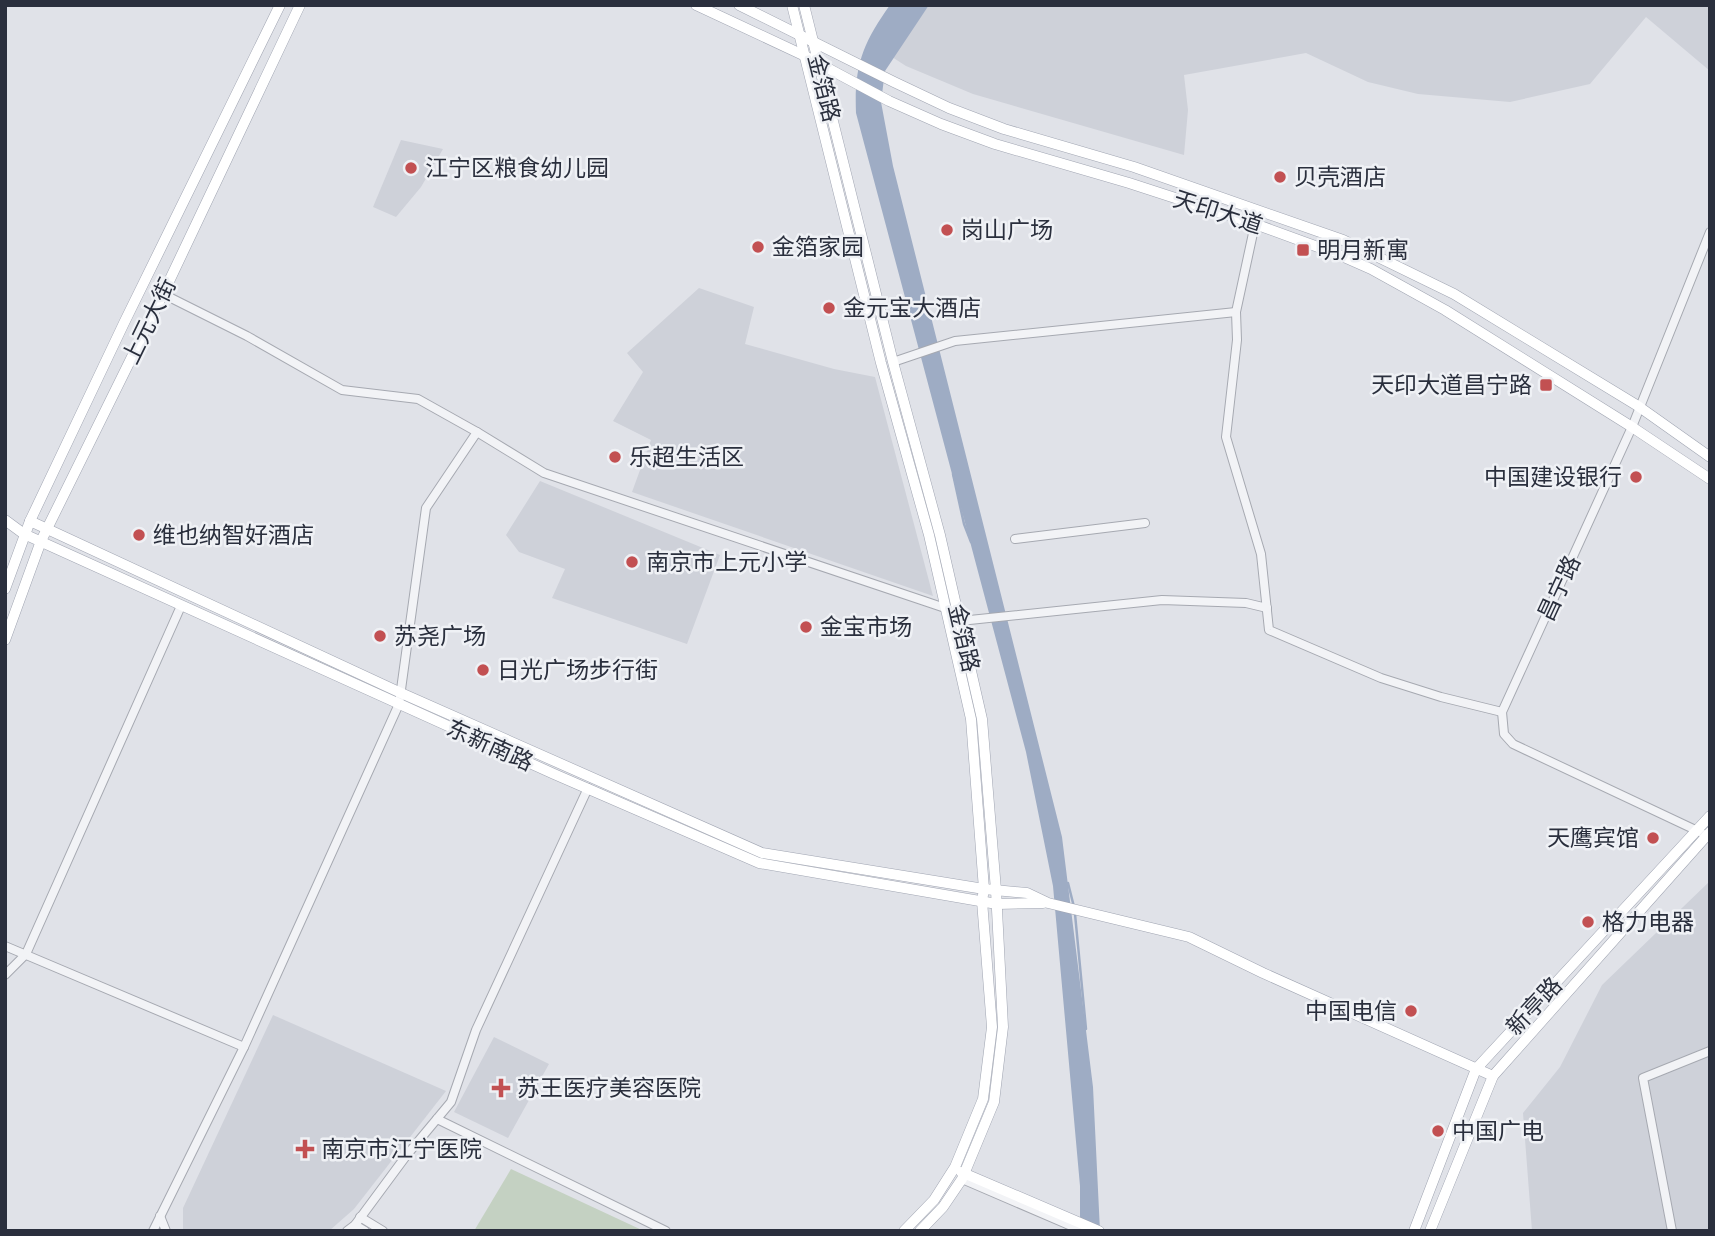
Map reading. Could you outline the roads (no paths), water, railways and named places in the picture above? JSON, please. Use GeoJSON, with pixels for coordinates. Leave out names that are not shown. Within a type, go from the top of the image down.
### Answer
{"type":"FeatureCollection","features":[{"type":"Feature","properties":{"kind":"main road","name":"上元大街"},"geometry":{"type":"LineString","coordinates":[[5,589],[24,534],[280,5]]}},
{"type":"Feature","properties":{"kind":"main road","name":"上元大街"},"geometry":{"type":"LineString","coordinates":[[5,640],[41,541],[163,294],[300,5]]}},
{"type":"Feature","properties":{"kind":"main road","name":"天印大道"},"geometry":{"type":"LineString","coordinates":[[696,5],[803,55],[889,101],[995,144],[1129,183],[1337,254],[1409,289],[1632,427],[1710,479]]}},
{"type":"Feature","properties":{"kind":"main road","name":"天印大道"},"geometry":{"type":"LineString","coordinates":[[739,5],[894,82],[1004,129],[1134,167],[1343,240],[1454,294],[1638,406],[1710,457]]}},
{"type":"Feature","properties":{"kind":"main road","name":"金箔路"},"geometry":{"type":"LineString","coordinates":[[792,5],[946,608],[971,719],[992,1027],[983,1100],[960,1174],[904,1231]]}},
{"type":"Feature","properties":{"kind":"main road","name":"金箔路"},"geometry":{"type":"LineString","coordinates":[[804,5],[893,362],[940,535],[982,719],[997,904],[1003,1027],[993,1102],[943,1207],[920,1231]]}},
{"type":"Feature","properties":{"kind":"main road","name":"东新南路"},"geometry":{"type":"LineString","coordinates":[[5,520],[24,534],[181,606],[759,863],[997,904],[1048,903]]}},
{"type":"Feature","properties":{"kind":"main road","name":"东新南路"},"geometry":{"type":"LineString","coordinates":[[30,522],[762,853],[1027,894],[1048,903]]}},
{"type":"Feature","properties":{"kind":"main road","name":"新亭路"},"geometry":{"type":"LineString","coordinates":[[1414,1231],[1476,1069],[1710,816]]}},
{"type":"Feature","properties":{"kind":"main road","name":"新亭路"},"geometry":{"type":"LineString","coordinates":[[1430,1231],[1493,1076],[1709,835]]}},
{"type":"Feature","properties":{"kind":"main road"},"geometry":{"type":"LineString","coordinates":[[1048,903],[1189,937],[1493,1076]]}},
{"type":"Feature","properties":{"kind":"main road"},"geometry":{"type":"LineString","coordinates":[[960,1174],[1090,1229]]}},
{"type":"Feature","properties":{"kind":"street"},"geometry":{"type":"LineString","coordinates":[[1255,224],[1236,312],[1237,340],[1226,437],[1261,554],[1269,630],[1381,678],[1502,712],[1504,734],[1513,744],[1709,835]]}},
{"type":"Feature","properties":{"kind":"street","name":"昌宁路"},"geometry":{"type":"LineString","coordinates":[[1502,712],[1632,427],[1638,406],[1710,232]]}},
{"type":"Feature","properties":{"kind":"street"},"geometry":{"type":"LineString","coordinates":[[163,294],[247,336],[342,390],[418,399],[544,473],[946,608]]}},
{"type":"Feature","properties":{"kind":"street"},"geometry":{"type":"LineString","coordinates":[[893,362],[955,341],[1236,312]]}},
{"type":"Feature","properties":{"kind":"street"},"geometry":{"type":"LineString","coordinates":[[153,1231],[244,1047],[399,704],[426,508],[477,432]]}},
{"type":"Feature","properties":{"kind":"street"},"geometry":{"type":"LineString","coordinates":[[1015,539],[1145,523]]}},
{"type":"Feature","properties":{"kind":"street"},"geometry":{"type":"LineString","coordinates":[[960,621],[1162,600],[1246,603],[1267,608]]}},
{"type":"Feature","properties":{"kind":"street"},"geometry":{"type":"LineString","coordinates":[[5,975],[26,954],[181,606]]}},
{"type":"Feature","properties":{"kind":"street"},"geometry":{"type":"LineString","coordinates":[[347,1231],[358,1221],[451,1102],[476,1030],[588,788]]}},
{"type":"Feature","properties":{"kind":"street"},"geometry":{"type":"LineString","coordinates":[[5,946],[244,1047]]}},
{"type":"Feature","properties":{"kind":"street"},"geometry":{"type":"LineString","coordinates":[[1672,1231],[1643,1078],[1708,1051]]}},
{"type":"Feature","properties":{"kind":"street"},"geometry":{"type":"LineString","coordinates":[[437,1119],[666,1231]]}},
{"type":"Feature","properties":{"kind":"street"},"geometry":{"type":"LineString","coordinates":[[160,1216],[166,1231]]}},
{"type":"Feature","properties":{"kind":"street"},"geometry":{"type":"LineString","coordinates":[[358,1221],[365,1231]]}},
{"type":"Feature","properties":{"kind":"street"},"geometry":{"type":"LineString","coordinates":[[358,1221],[383,1231]]}},
{"type":"Feature","properties":{"kind":"water"},"geometry":{"type":"Polygon","coordinates":[[[890,5],[929,5],[885,71],[881,102],[893,166],[1062,837],[1093,1087],[1100,1231],[1080,1231],[1080,1186],[1053,886],[1026,752],[856,113],[857,81],[862,55],[873,31],[890,5]]]}},
{"type":"Feature","properties":{"kind":"waterway"},"geometry":{"type":"LineString","coordinates":[[953,474],[964,524],[971,542]]}},
{"type":"Feature","properties":{"kind":"waterway"},"geometry":{"type":"LineString","coordinates":[[1068,883],[1074,907]]}},
{"type":"Feature","properties":{"kind":"waterway"},"geometry":{"type":"LineString","coordinates":[[1075,914],[1086,1029]]}},
{"type":"Feature","properties":{"kind":"place","name":"江宁区粮食幼儿园"},"geometry":{"type":"Point","coordinates":[411,168]}},
{"type":"Feature","properties":{"kind":"place","name":"贝壳酒店"},"geometry":{"type":"Point","coordinates":[1280,177]}},
{"type":"Feature","properties":{"kind":"place","name":"岗山广场"},"geometry":{"type":"Point","coordinates":[947,230]}},
{"type":"Feature","properties":{"kind":"place","name":"金箔家园"},"geometry":{"type":"Point","coordinates":[758,247]}},
{"type":"Feature","properties":{"kind":"place","name":"明月新寓"},"geometry":{"type":"Point","coordinates":[1303,250]}},
{"type":"Feature","properties":{"kind":"place","name":"金元宝大酒店"},"geometry":{"type":"Point","coordinates":[829,308]}},
{"type":"Feature","properties":{"kind":"place","name":"天印大道昌宁路"},"geometry":{"type":"Point","coordinates":[1546,385]}},
{"type":"Feature","properties":{"kind":"place","name":"乐超生活区"},"geometry":{"type":"Point","coordinates":[615,457]}},
{"type":"Feature","properties":{"kind":"place","name":"中国建设银行"},"geometry":{"type":"Point","coordinates":[1636,477]}},
{"type":"Feature","properties":{"kind":"place","name":"维也纳智好酒店"},"geometry":{"type":"Point","coordinates":[139,535]}},
{"type":"Feature","properties":{"kind":"place","name":"南京市上元小学"},"geometry":{"type":"Point","coordinates":[632,562]}},
{"type":"Feature","properties":{"kind":"place","name":"金宝市场"},"geometry":{"type":"Point","coordinates":[806,627]}},
{"type":"Feature","properties":{"kind":"place","name":"苏尧广场"},"geometry":{"type":"Point","coordinates":[380,636]}},
{"type":"Feature","properties":{"kind":"place","name":"日光广场步行街"},"geometry":{"type":"Point","coordinates":[483,670]}},
{"type":"Feature","properties":{"kind":"place","name":"天鹰宾馆"},"geometry":{"type":"Point","coordinates":[1653,838]}},
{"type":"Feature","properties":{"kind":"place","name":"格力电器"},"geometry":{"type":"Point","coordinates":[1588,922]}},
{"type":"Feature","properties":{"kind":"place","name":"中国电信"},"geometry":{"type":"Point","coordinates":[1411,1011]}},
{"type":"Feature","properties":{"kind":"place","name":"苏王医疗美容医院"},"geometry":{"type":"Point","coordinates":[501,1088]}},
{"type":"Feature","properties":{"kind":"place","name":"中国广电"},"geometry":{"type":"Point","coordinates":[1438,1131]}},
{"type":"Feature","properties":{"kind":"place","name":"南京市江宁医院"},"geometry":{"type":"Point","coordinates":[305,1149]}}]}
